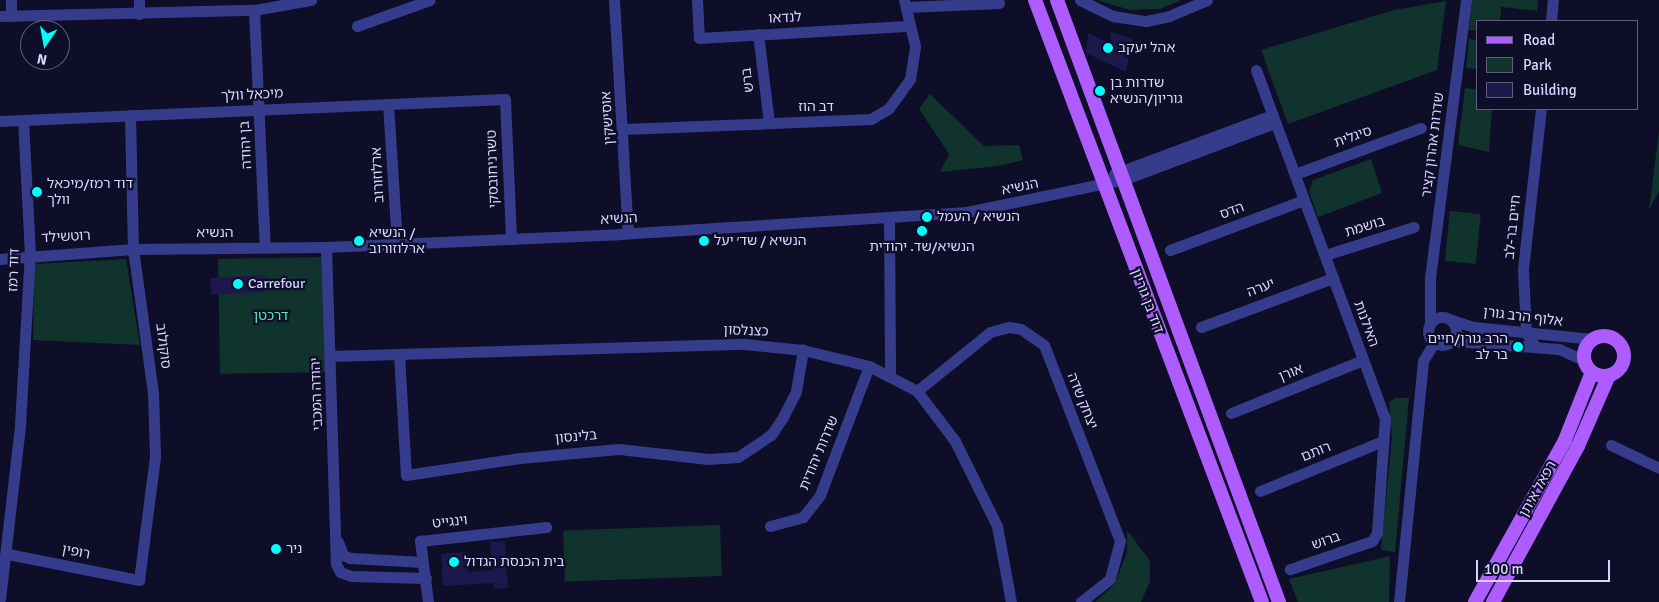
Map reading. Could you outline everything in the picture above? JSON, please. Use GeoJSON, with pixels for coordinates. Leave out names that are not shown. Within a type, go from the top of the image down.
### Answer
{"type":"FeatureCollection","features":[{"type":"Feature","properties":{"kind":"main road","name":"דוד בן גוריון"},"geometry":{"type":"LineString","coordinates":[[1035,0],[1102,182],[1262,602]]}},
{"type":"Feature","properties":{"kind":"main road","name":"דוד בן גוריון"},"geometry":{"type":"LineString","coordinates":[[1057,0],[1123,174],[1279,602]]}},
{"type":"Feature","properties":{"kind":"main road"},"geometry":{"type":"LineString","coordinates":[[1606,336],[1621,346],[1622,364],[1609,375],[1592,372],[1584,360],[1586,346],[1592,339],[1606,336]]}},
{"type":"Feature","properties":{"kind":"main road","name":"רפאל איתן"},"geometry":{"type":"LineString","coordinates":[[1475,602],[1565,440],[1592,372]]}},
{"type":"Feature","properties":{"kind":"main road","name":"רפאל איתן"},"geometry":{"type":"LineString","coordinates":[[1493,602],[1578,446],[1609,375]]}},
{"type":"Feature","properties":{"kind":"street"},"geometry":{"type":"LineString","coordinates":[[11,0],[5,16],[254,10],[311,0]]}},
{"type":"Feature","properties":{"kind":"street"},"geometry":{"type":"LineString","coordinates":[[139,0],[139,14]]}},
{"type":"Feature","properties":{"kind":"street"},"geometry":{"type":"LineString","coordinates":[[356,26],[430,0]]}},
{"type":"Feature","properties":{"kind":"street","name":"אוסישקין"},"geometry":{"type":"LineString","coordinates":[[614,0],[624,130],[628,234]]}},
{"type":"Feature","properties":{"kind":"street","name":"לנדאו"},"geometry":{"type":"LineString","coordinates":[[697,0],[699,38],[910,26]]}},
{"type":"Feature","properties":{"kind":"street"},"geometry":{"type":"LineString","coordinates":[[1082,2],[1113,16],[1146,21],[1170,16],[1207,0]]}},
{"type":"Feature","properties":{"kind":"street","name":"שדרות אהרון קציר"},"geometry":{"type":"LineString","coordinates":[[1430,322],[1431,293],[1466,0]]}},
{"type":"Feature","properties":{"kind":"street"},"geometry":{"type":"LineString","coordinates":[[1551,20],[1553,0]]}},
{"type":"Feature","properties":{"kind":"street"},"geometry":{"type":"LineString","coordinates":[[905,3],[998,3]]}},
{"type":"Feature","properties":{"kind":"street","name":"דב הוז"},"geometry":{"type":"LineString","coordinates":[[624,130],[769,122],[848,122],[871,119],[889,108],[910,79],[915,46],[905,3]]}},
{"type":"Feature","properties":{"kind":"street","name":"בן יהודה"},"geometry":{"type":"LineString","coordinates":[[254,10],[265,248]]}},
{"type":"Feature","properties":{"kind":"street","name":"ברש"},"geometry":{"type":"LineString","coordinates":[[758,34],[769,122]]}},
{"type":"Feature","properties":{"kind":"street","name":"האילנות"},"geometry":{"type":"LineString","coordinates":[[1256,70],[1385,418],[1376,533],[1372,541]]}},
{"type":"Feature","properties":{"kind":"street","name":"מיכאל וולך"},"geometry":{"type":"LineString","coordinates":[[0,121],[505,99]]}},
{"type":"Feature","properties":{"kind":"street","name":"טשרניחובסקי"},"geometry":{"type":"LineString","coordinates":[[505,99],[511,239]]}},
{"type":"Feature","properties":{"kind":"street","name":"ארלוזורוב"},"geometry":{"type":"LineString","coordinates":[[388,104],[397,244]]}},
{"type":"Feature","properties":{"kind":"street","name":"חיים בר-לב"},"geometry":{"type":"LineString","coordinates":[[1526,333],[1523,269],[1541,110]]}},
{"type":"Feature","properties":{"kind":"street","name":"סוקולוב"},"geometry":{"type":"LineString","coordinates":[[130,116],[133,249],[153,393],[155,456],[139,580]]}},
{"type":"Feature","properties":{"kind":"street"},"geometry":{"type":"LineString","coordinates":[[1102,182],[1274,119]]}},
{"type":"Feature","properties":{"kind":"street","name":"דוד רמז"},"geometry":{"type":"LineString","coordinates":[[0,599],[8,554],[30,254],[23,120]]}},
{"type":"Feature","properties":{"kind":"street","name":"סיגלית"},"geometry":{"type":"LineString","coordinates":[[1295,174],[1420,128]]}},
{"type":"Feature","properties":{"kind":"street","name":"הנשיא"},"geometry":{"type":"LineString","coordinates":[[133,249],[397,244],[889,220],[967,212],[1102,182]]}},
{"type":"Feature","properties":{"kind":"street","name":"הדס"},"geometry":{"type":"LineString","coordinates":[[1170,250],[1304,200]]}},
{"type":"Feature","properties":{"kind":"street"},"geometry":{"type":"LineString","coordinates":[[889,220],[890,374]]}},
{"type":"Feature","properties":{"kind":"street","name":"בושמת"},"geometry":{"type":"LineString","coordinates":[[1325,255],[1414,228]]}},
{"type":"Feature","properties":{"kind":"street","name":"יהודה המכבי"},"geometry":{"type":"LineString","coordinates":[[326,246],[337,541],[340,572],[351,576],[426,578]]}},
{"type":"Feature","properties":{"kind":"street","name":"רוטשילד"},"geometry":{"type":"LineString","coordinates":[[0,259],[30,254],[133,249]]}},
{"type":"Feature","properties":{"kind":"street","name":"יערה"},"geometry":{"type":"LineString","coordinates":[[1201,327],[1333,278]]}},
{"type":"Feature","properties":{"kind":"street"},"geometry":{"type":"LineString","coordinates":[[1431,293],[1450,319],[1456,328],[1453,340],[1444,345],[1434,343],[1428,336],[1430,322],[1438,317],[1450,319]]}},
{"type":"Feature","properties":{"kind":"street","name":"אלוף הרב גורן"},"geometry":{"type":"LineString","coordinates":[[1450,319],[1526,333],[1592,339]]}},
{"type":"Feature","properties":{"kind":"street","name":"יצחק שדה"},"geometry":{"type":"LineString","coordinates":[[916,391],[990,332],[1009,327],[1021,329],[1044,345],[1120,541],[1110,579],[1081,602]]}},
{"type":"Feature","properties":{"kind":"street"},"geometry":{"type":"LineString","coordinates":[[1526,333],[1535,346]]}},
{"type":"Feature","properties":{"kind":"street","name":"אלוף הרב גורן"},"geometry":{"type":"LineString","coordinates":[[1453,340],[1559,349],[1584,360]]}},
{"type":"Feature","properties":{"kind":"street"},"geometry":{"type":"LineString","coordinates":[[1399,602],[1423,360],[1434,343]]}},
{"type":"Feature","properties":{"kind":"street","name":"כצנלסון"},"geometry":{"type":"LineString","coordinates":[[330,356],[745,344],[803,350],[868,366],[890,374],[916,391],[955,441],[979,483],[997,526],[1011,602]]}},
{"type":"Feature","properties":{"kind":"street","name":"בלינסון"},"geometry":{"type":"LineString","coordinates":[[398,354],[406,475],[520,458],[619,449],[708,459],[738,457],[771,435],[783,417],[796,391],[803,350]]}},
{"type":"Feature","properties":{"kind":"street","name":"אורן"},"geometry":{"type":"LineString","coordinates":[[1231,413],[1363,360]]}},
{"type":"Feature","properties":{"kind":"street","name":"שדרות יהודית"},"geometry":{"type":"LineString","coordinates":[[770,526],[803,517],[820,494],[868,366]]}},
{"type":"Feature","properties":{"kind":"street","name":"רותם"},"geometry":{"type":"LineString","coordinates":[[1260,491],[1384,441]]}},
{"type":"Feature","properties":{"kind":"street"},"geometry":{"type":"LineString","coordinates":[[1610,445],[1659,468]]}},
{"type":"Feature","properties":{"kind":"street","name":"וינגייט"},"geometry":{"type":"LineString","coordinates":[[428,602],[420,540],[546,527]]}},
{"type":"Feature","properties":{"kind":"street"},"geometry":{"type":"LineString","coordinates":[[337,541],[343,555],[350,558],[423,562]]}},
{"type":"Feature","properties":{"kind":"street","name":"ברוש"},"geometry":{"type":"LineString","coordinates":[[1290,569],[1372,541]]}},
{"type":"Feature","properties":{"kind":"street","name":"רופין"},"geometry":{"type":"LineString","coordinates":[[8,554],[139,580]]}},
{"type":"Feature","properties":{"kind":"green space"},"geometry":{"type":"Polygon","coordinates":[[[1097,0],[1181,0],[1160,9],[1130,10],[1097,0]]]}},
{"type":"Feature","properties":{"kind":"green space"},"geometry":{"type":"Polygon","coordinates":[[[1472,0],[1538,0],[1537,11],[1501,7],[1500,20],[1476,20],[1476,31],[1469,30],[1472,0]]]}},
{"type":"Feature","properties":{"kind":"green space"},"geometry":{"type":"Polygon","coordinates":[[[1446,1],[1437,70],[1288,124],[1261,50],[1394,10],[1446,1]]]}},
{"type":"Feature","properties":{"kind":"green space"},"geometry":{"type":"Polygon","coordinates":[[[1469,39],[1476,40],[1476,69],[1466,68],[1469,39]]]}},
{"type":"Feature","properties":{"kind":"green space"},"geometry":{"type":"Polygon","coordinates":[[[1465,88],[1476,90],[1476,110],[1492,110],[1489,152],[1458,145],[1465,88]]]}},
{"type":"Feature","properties":{"kind":"green space"},"geometry":{"type":"Polygon","coordinates":[[[930,94],[984,146],[1019,145],[1023,160],[998,166],[940,172],[949,154],[919,109],[930,94]]]}},
{"type":"Feature","properties":{"kind":"green space"},"geometry":{"type":"Polygon","coordinates":[[[1659,131],[1659,191],[1649,210],[1659,131]]]}},
{"type":"Feature","properties":{"kind":"green space"},"geometry":{"type":"Polygon","coordinates":[[[1371,159],[1382,193],[1318,217],[1309,192],[1313,180],[1371,159]]]}},
{"type":"Feature","properties":{"kind":"green space"},"geometry":{"type":"Polygon","coordinates":[[[1450,211],[1481,214],[1476,264],[1445,261],[1450,211]]]}},
{"type":"Feature","properties":{"kind":"green space","name":"דרכטן"},"geometry":{"type":"Polygon","coordinates":[[[324,257],[326,372],[220,374],[218,259],[324,257]]]}},
{"type":"Feature","properties":{"kind":"green space"},"geometry":{"type":"Polygon","coordinates":[[[126,259],[140,345],[33,340],[34,264],[126,259]]]}},
{"type":"Feature","properties":{"kind":"green space"},"geometry":{"type":"Polygon","coordinates":[[[1395,398],[1409,398],[1395,552],[1381,550],[1392,437],[1389,402],[1395,398]]]}},
{"type":"Feature","properties":{"kind":"green space"},"geometry":{"type":"Polygon","coordinates":[[[720,525],[722,576],[565,581],[563,530],[720,525]]]}},
{"type":"Feature","properties":{"kind":"green space"},"geometry":{"type":"Polygon","coordinates":[[[1127,530],[1150,561],[1150,581],[1141,602],[1095,602],[1115,584],[1127,552],[1127,530]]]}},
{"type":"Feature","properties":{"kind":"green space"},"geometry":{"type":"Polygon","coordinates":[[[1390,556],[1389,602],[1298,602],[1289,579],[1390,556]]]}},
{"type":"Feature","properties":{"kind":"building","name":"אהל יעקב"},"geometry":{"type":"Polygon","coordinates":[[[1111,32],[1133,39],[1126,72],[1086,53],[1088,33],[1110,44],[1111,32]]]}},
{"type":"Feature","properties":{"kind":"building","name":"Carrefour"},"geometry":{"type":"Polygon","coordinates":[[[265,275],[266,292],[211,295],[210,278],[265,275]]]}},
{"type":"Feature","properties":{"kind":"building","name":"בית הכנסת הגדול"},"geometry":{"type":"Polygon","coordinates":[[[505,541],[508,588],[494,589],[493,583],[443,586],[441,554],[467,552],[468,572],[492,570],[490,542],[505,541]]]}},
{"type":"Feature","properties":{"kind":"place","name":"אהל יעקב"},"geometry":{"type":"Point","coordinates":[1108,48]}},
{"type":"Feature","properties":{"kind":"place","name":"שדרות בן גוריון/הנשיא"},"geometry":{"type":"Point","coordinates":[1100,91]}},
{"type":"Feature","properties":{"kind":"place","name":"דוד רמז/מיכאל וולך"},"geometry":{"type":"Point","coordinates":[37,192]}},
{"type":"Feature","properties":{"kind":"place","name":"הנשיא / העמל"},"geometry":{"type":"Point","coordinates":[927,217]}},
{"type":"Feature","properties":{"kind":"place","name":"הנשיא/שד. יהודית"},"geometry":{"type":"Point","coordinates":[922,231]}},
{"type":"Feature","properties":{"kind":"place","name":"הנשיא / ארלוזורוב"},"geometry":{"type":"Point","coordinates":[359,241]}},
{"type":"Feature","properties":{"kind":"place","name":"הנשיא / שד׳ יעל"},"geometry":{"type":"Point","coordinates":[704,241]}},
{"type":"Feature","properties":{"kind":"place","name":"Carrefour"},"geometry":{"type":"Point","coordinates":[238,284]}},
{"type":"Feature","properties":{"kind":"place","name":"הרב גורן/חיים בר לב"},"geometry":{"type":"Point","coordinates":[1518,347]}},
{"type":"Feature","properties":{"kind":"place","name":"ניר"},"geometry":{"type":"Point","coordinates":[276,549]}},
{"type":"Feature","properties":{"kind":"place","name":"בית הכנסת הגדול"},"geometry":{"type":"Point","coordinates":[454,562]}}]}
